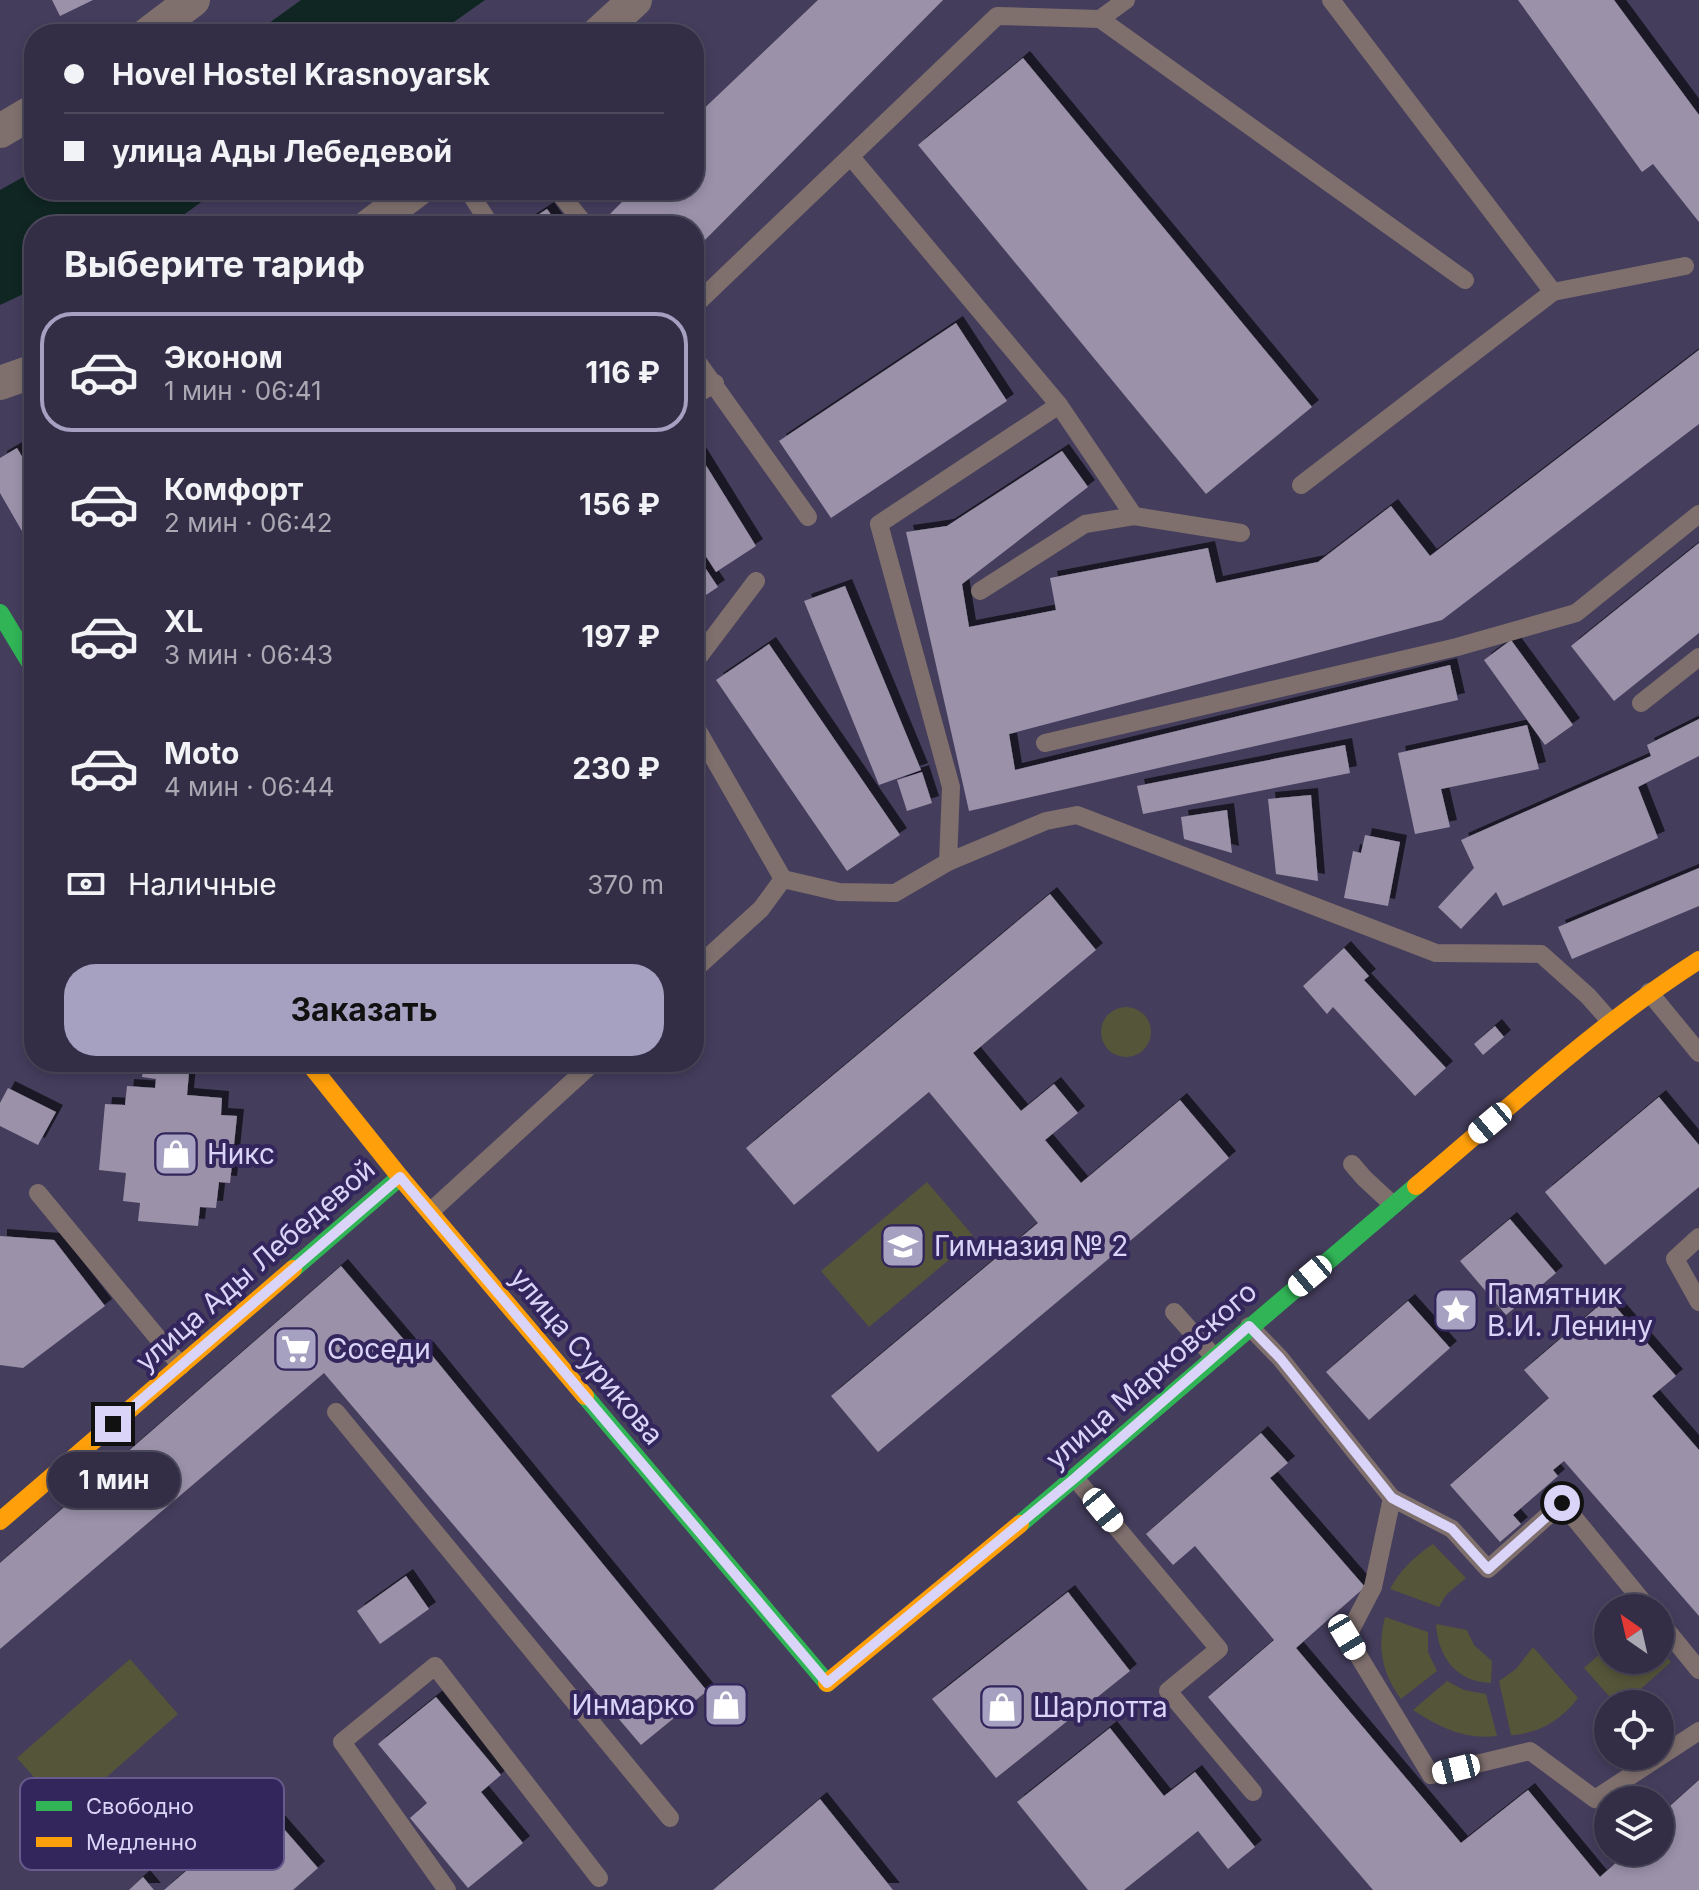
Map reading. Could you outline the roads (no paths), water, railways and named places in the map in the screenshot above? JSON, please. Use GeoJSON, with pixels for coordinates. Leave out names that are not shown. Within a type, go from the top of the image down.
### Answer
{"type":"FeatureCollection","features":[{"type":"Feature","properties":{"kind":"street"},"geometry":{"type":"LineString","coordinates":[[161,24],[193,0]]}},
{"type":"Feature","properties":{"kind":"street"},"geometry":{"type":"LineString","coordinates":[[609,24],[635,0]]}},
{"type":"Feature","properties":{"kind":"street"},"geometry":{"type":"LineString","coordinates":[[0,131],[24,117]]}},
{"type":"Feature","properties":{"kind":"street"},"geometry":{"type":"LineString","coordinates":[[382,216],[404,200]]}},
{"type":"Feature","properties":{"kind":"street"},"geometry":{"type":"LineString","coordinates":[[0,383],[24,375]]}},
{"type":"Feature","properties":{"kind":"street"},"geometry":{"type":"LineString","coordinates":[[0,613],[24,653]]}},
{"type":"Feature","properties":{"kind":"street","name":"улица Марковского"},"geometry":{"type":"LineString","coordinates":[[827,1683],[1075,1478],[1249,1326],[1611,1022],[1649,992],[1699,960]]}},
{"type":"Feature","properties":{"kind":"street","name":"улица Сурикова"},"geometry":{"type":"LineString","coordinates":[[316,1072],[400,1177],[827,1683]]}},
{"type":"Feature","properties":{"kind":"street","name":"улица Ады Лебедевой"},"geometry":{"type":"LineString","coordinates":[[0,1521],[400,1177]]}},
{"type":"Feature","properties":{"kind":"lane"},"geometry":{"type":"LineString","coordinates":[[1100,19],[1126,0]]}},
{"type":"Feature","properties":{"kind":"lane"},"geometry":{"type":"LineString","coordinates":[[1331,0],[1553,292]]}},
{"type":"Feature","properties":{"kind":"lane"},"geometry":{"type":"LineString","coordinates":[[704,297],[997,16],[1100,19],[1465,280]]}},
{"type":"Feature","properties":{"kind":"lane"},"geometry":{"type":"LineString","coordinates":[[851,157],[1059,405],[1134,516]]}},
{"type":"Feature","properties":{"kind":"lane"},"geometry":{"type":"LineString","coordinates":[[565,200],[578,216]]}},
{"type":"Feature","properties":{"kind":"lane"},"geometry":{"type":"LineString","coordinates":[[1301,485],[1553,292],[1685,266]]}},
{"type":"Feature","properties":{"kind":"lane"},"geometry":{"type":"LineString","coordinates":[[704,369],[808,517]]}},
{"type":"Feature","properties":{"kind":"lane"},"geometry":{"type":"LineString","coordinates":[[704,390],[715,383]]}},
{"type":"Feature","properties":{"kind":"lane"},"geometry":{"type":"LineString","coordinates":[[948,862],[951,787],[879,524],[1059,405]]}},
{"type":"Feature","properties":{"kind":"lane"},"geometry":{"type":"LineString","coordinates":[[1045,743],[1457,647],[1576,613],[1699,514]]}},
{"type":"Feature","properties":{"kind":"lane"},"geometry":{"type":"LineString","coordinates":[[980,591],[1085,524],[1134,516],[1241,533]]}},
{"type":"Feature","properties":{"kind":"lane"},"geometry":{"type":"LineString","coordinates":[[704,650],[756,581]]}},
{"type":"Feature","properties":{"kind":"lane"},"geometry":{"type":"LineString","coordinates":[[1641,703],[1699,657]]}},
{"type":"Feature","properties":{"kind":"lane"},"geometry":{"type":"LineString","coordinates":[[704,741],[783,879],[839,892],[895,893],[948,862],[1046,821],[1077,815],[1436,953],[1541,954],[1588,996],[1611,1022]]}},
{"type":"Feature","properties":{"kind":"lane"},"geometry":{"type":"LineString","coordinates":[[704,961],[761,909],[783,879]]}},
{"type":"Feature","properties":{"kind":"lane"},"geometry":{"type":"LineString","coordinates":[[1649,992],[1699,1053]]}},
{"type":"Feature","properties":{"kind":"lane"},"geometry":{"type":"LineString","coordinates":[[430,1212],[583,1072]]}},
{"type":"Feature","properties":{"kind":"lane"},"geometry":{"type":"LineString","coordinates":[[1352,1164],[1393,1205]]}},
{"type":"Feature","properties":{"kind":"lane"},"geometry":{"type":"LineString","coordinates":[[38,1193],[181,1366]]}},
{"type":"Feature","properties":{"kind":"lane"},"geometry":{"type":"LineString","coordinates":[[1699,1237],[1675,1259],[1699,1302]]}},
{"type":"Feature","properties":{"kind":"lane"},"geometry":{"type":"LineString","coordinates":[[1174,1312],[1214,1357]]}},
{"type":"Feature","properties":{"kind":"lane"},"geometry":{"type":"LineString","coordinates":[[1249,1326],[1280,1358],[1392,1498],[1452,1529],[1488,1569],[1562,1503],[1637,1594]]}},
{"type":"Feature","properties":{"kind":"lane"},"geometry":{"type":"LineString","coordinates":[[336,1412],[670,1818]]}},
{"type":"Feature","properties":{"kind":"lane"},"geometry":{"type":"LineString","coordinates":[[1075,1478],[1219,1649],[1168,1691],[1253,1792]]}},
{"type":"Feature","properties":{"kind":"lane"},"geometry":{"type":"LineString","coordinates":[[1392,1498],[1373,1587],[1347,1637],[1431,1775],[1530,1751],[1595,1799],[1699,1731]]}},
{"type":"Feature","properties":{"kind":"lane"},"geometry":{"type":"LineString","coordinates":[[1674,1639],[1699,1670]]}},
{"type":"Feature","properties":{"kind":"lane"},"geometry":{"type":"LineString","coordinates":[[447,1890],[342,1742],[435,1666],[599,1878]]}},
{"type":"Feature","properties":{"kind":"place","name":"Никс"},"geometry":{"type":"Point","coordinates":[176,1154]}},
{"type":"Feature","properties":{"kind":"place","name":"Гимназия № 2"},"geometry":{"type":"Point","coordinates":[903,1246]}},
{"type":"Feature","properties":{"kind":"place","name":"Памятник В.И. Ленину"},"geometry":{"type":"Point","coordinates":[1456,1310]}},
{"type":"Feature","properties":{"kind":"place","name":"Соседи"},"geometry":{"type":"Point","coordinates":[296,1349]}},
{"type":"Feature","properties":{"kind":"place","name":"Инмарко"},"geometry":{"type":"Point","coordinates":[726,1705]}},
{"type":"Feature","properties":{"kind":"place","name":"Шарлотта"},"geometry":{"type":"Point","coordinates":[1002,1707]}}]}
